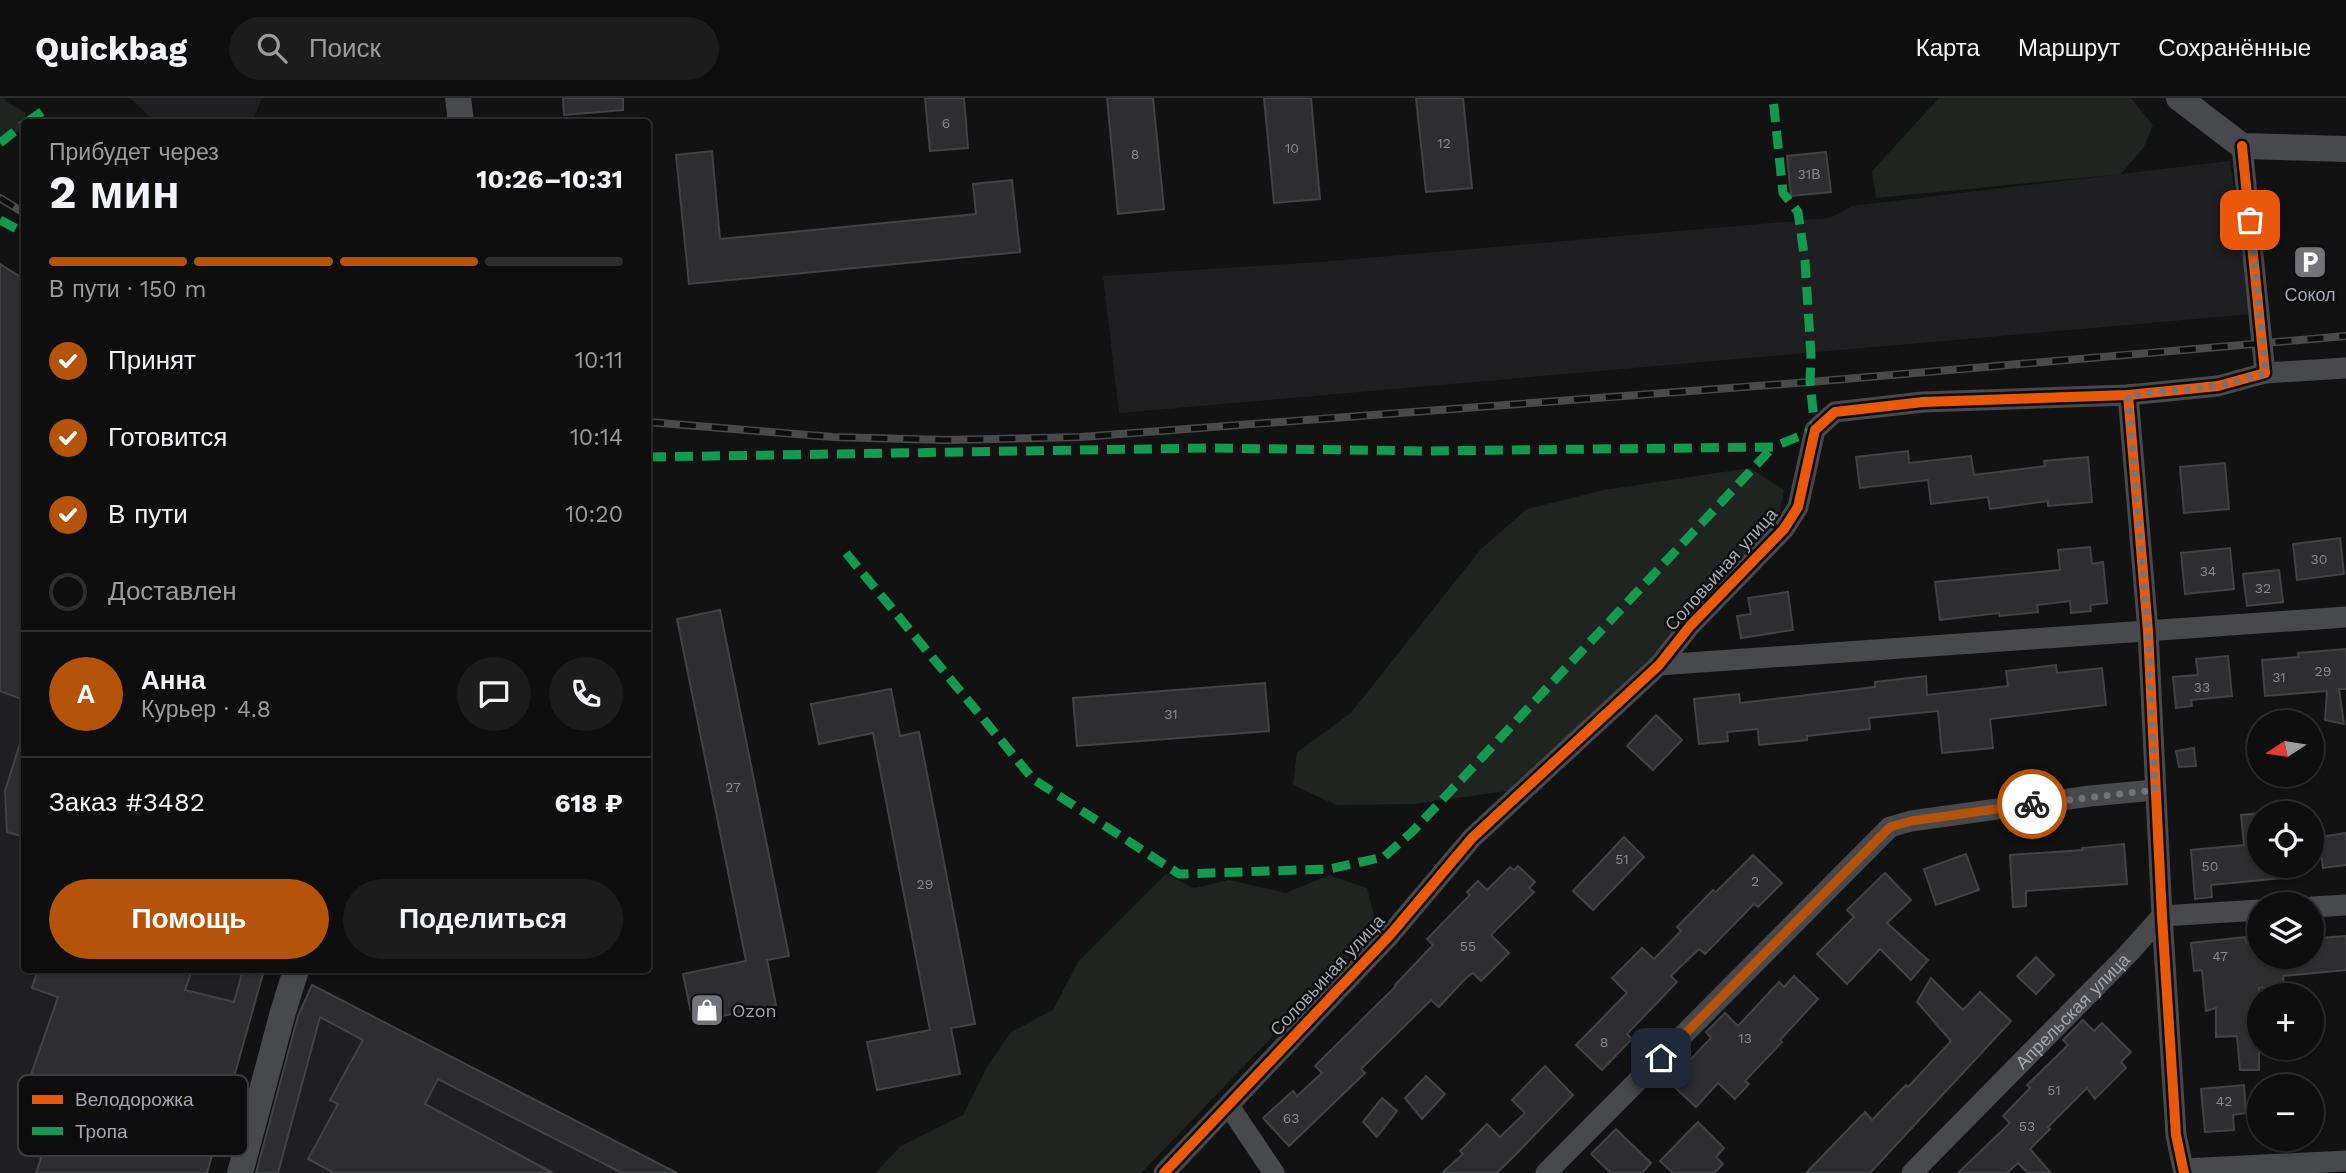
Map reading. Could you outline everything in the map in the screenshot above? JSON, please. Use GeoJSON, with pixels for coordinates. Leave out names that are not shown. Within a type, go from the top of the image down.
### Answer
{"type":"FeatureCollection","features":[{"type":"Feature","properties":{"kind":"street"},"geometry":{"type":"LineString","coordinates":[[458,98],[461,119]]}},
{"type":"Feature","properties":{"kind":"street"},"geometry":{"type":"LineString","coordinates":[[2179,98],[2242,146],[2346,149]]}},
{"type":"Feature","properties":{"kind":"street"},"geometry":{"type":"LineString","coordinates":[[2242,146],[2266,373]]}},
{"type":"Feature","properties":{"kind":"street","name":"Соловьиная улица"},"geometry":{"type":"LineString","coordinates":[[1164,1173],[1390,935],[1472,838],[1659,665],[1690,626],[1784,529],[1798,506],[1815,430],[1835,412],[1923,402],[2128,395],[2218,386],[2266,373],[2346,368]]}},
{"type":"Feature","properties":{"kind":"street"},"geometry":{"type":"LineString","coordinates":[[2128,395],[2148,631],[2176,1136],[2184,1171],[2346,1161]]}},
{"type":"Feature","properties":{"kind":"street"},"geometry":{"type":"LineString","coordinates":[[1659,665],[2346,617]]}},
{"type":"Feature","properties":{"kind":"street"},"geometry":{"type":"LineString","coordinates":[[1546,1173],[1890,827],[1911,821],[2090,796],[2155,790]]}},
{"type":"Feature","properties":{"kind":"street"},"geometry":{"type":"LineString","coordinates":[[2324,906],[2346,905]]}},
{"type":"Feature","properties":{"kind":"street"},"geometry":{"type":"LineString","coordinates":[[2162,916],[2247,911]]}},
{"type":"Feature","properties":{"kind":"street","name":"Апрельская улица"},"geometry":{"type":"LineString","coordinates":[[1912,1173],[2127,955],[2162,916]]}},
{"type":"Feature","properties":{"kind":"street"},"geometry":{"type":"LineString","coordinates":[[248,1142],[295,973]]}},
{"type":"Feature","properties":{"kind":"street"},"geometry":{"type":"LineString","coordinates":[[1229,1106],[1274,1173]]}},
{"type":"Feature","properties":{"kind":"street"},"geometry":{"type":"LineString","coordinates":[[240,1173],[244,1156]]}},
{"type":"Feature","properties":{"kind":"shaded area"},"geometry":{"type":"Polygon","coordinates":[[[0,98],[4,98],[26,113],[24,119],[21,119],[21,130],[6,142],[0,138],[0,98]]]}},
{"type":"Feature","properties":{"kind":"shaded area"},"geometry":{"type":"Polygon","coordinates":[[[130,98],[262,98],[253,119],[152,119],[130,98]]]}},
{"type":"Feature","properties":{"kind":"shaded area"},"geometry":{"type":"Polygon","coordinates":[[[1939,98],[2131,98],[2153,125],[2144,147],[2121,174],[1876,198],[1872,171],[1939,98]]]}},
{"type":"Feature","properties":{"kind":"shaded area"},"geometry":{"type":"Polygon","coordinates":[[[2230,161],[2252,314],[1119,413],[1103,276],[1320,262],[1830,218],[1852,206],[2230,161]]]}},
{"type":"Feature","properties":{"kind":"shaded area"},"geometry":{"type":"Polygon","coordinates":[[[0,264],[21,277],[21,973],[263,973],[235,1075],[18,1075],[18,1156],[212,1156],[207,1173],[0,1173],[0,264]]]}},
{"type":"Feature","properties":{"kind":"shaded area"},"geometry":{"type":"Polygon","coordinates":[[[1750,468],[1784,490],[1777,526],[1675,635],[1514,790],[1414,804],[1336,805],[1293,785],[1297,752],[1351,713],[1480,550],[1527,509],[1604,490],[1750,468]]]}},
{"type":"Feature","properties":{"kind":"shaded area"},"geometry":{"type":"Polygon","coordinates":[[[1166,874],[1194,888],[1229,880],[1286,893],[1329,875],[1367,888],[1377,928],[1141,1173],[875,1173],[901,1146],[963,1115],[987,1067],[1011,1032],[1053,1010],[1078,962],[1166,874]]]}},
{"type":"Feature","properties":{"kind":"shaded area"},"geometry":{"type":"Polygon","coordinates":[[[312,985],[677,1173],[255,1173],[300,1008],[312,985]]]}},
{"type":"Feature","properties":{"kind":"building"},"geometry":{"type":"Polygon","coordinates":[[[563,98],[623,98],[623,110],[564,115],[563,98]]]}},
{"type":"Feature","properties":{"kind":"building"},"geometry":{"type":"Polygon","coordinates":[[[925,98],[964,98],[968,148],[930,151],[925,98]]]}},
{"type":"Feature","properties":{"kind":"building"},"geometry":{"type":"Polygon","coordinates":[[[1107,98],[1153,98],[1164,209],[1118,214],[1107,98]]]}},
{"type":"Feature","properties":{"kind":"building"},"geometry":{"type":"Polygon","coordinates":[[[1264,98],[1311,98],[1320,199],[1274,203],[1264,98]]]}},
{"type":"Feature","properties":{"kind":"building"},"geometry":{"type":"Polygon","coordinates":[[[1416,98],[1463,98],[1472,188],[1426,192],[1416,98]]]}},
{"type":"Feature","properties":{"kind":"building"},"geometry":{"type":"Polygon","coordinates":[[[712,151],[720,239],[976,214],[973,184],[1012,180],[1020,252],[689,284],[676,155],[712,151]]]}},
{"type":"Feature","properties":{"kind":"building"},"geometry":{"type":"Polygon","coordinates":[[[1826,152],[1831,192],[1791,196],[1787,156],[1826,152]]]}},
{"type":"Feature","properties":{"kind":"building"},"geometry":{"type":"Polygon","coordinates":[[[0,264],[21,277],[21,699],[0,691],[0,264]]]}},
{"type":"Feature","properties":{"kind":"building"},"geometry":{"type":"Polygon","coordinates":[[[1908,451],[1909,463],[1971,456],[1974,475],[2045,466],[2044,461],[2088,457],[2092,502],[2048,506],[2048,501],[1990,509],[1988,497],[1931,504],[1928,480],[1860,488],[1856,457],[1908,451]]]}},
{"type":"Feature","properties":{"kind":"building"},"geometry":{"type":"Polygon","coordinates":[[[2225,463],[2229,509],[2184,513],[2180,467],[2225,463]]]}},
{"type":"Feature","properties":{"kind":"building"},"geometry":{"type":"Polygon","coordinates":[[[2340,538],[2344,574],[2297,580],[2293,544],[2340,538]]]}},
{"type":"Feature","properties":{"kind":"building"},"geometry":{"type":"Polygon","coordinates":[[[2090,547],[2092,564],[2103,562],[2107,603],[2090,605],[2091,611],[2071,613],[2070,601],[2037,605],[2038,612],[2000,616],[1999,613],[1940,620],[1935,582],[2060,570],[2058,550],[2090,547]]]}},
{"type":"Feature","properties":{"kind":"building"},"geometry":{"type":"Polygon","coordinates":[[[2230,548],[2234,589],[2185,594],[2181,553],[2230,548]]]}},
{"type":"Feature","properties":{"kind":"building"},"geometry":{"type":"Polygon","coordinates":[[[2279,570],[2283,602],[2247,606],[2243,574],[2279,570]]]}},
{"type":"Feature","properties":{"kind":"building"},"geometry":{"type":"Polygon","coordinates":[[[1788,592],[1793,630],[1741,638],[1737,616],[1751,614],[1748,598],[1788,592]]]}},
{"type":"Feature","properties":{"kind":"building"},"geometry":{"type":"Polygon","coordinates":[[[720,610],[789,956],[767,960],[776,1005],[693,1022],[683,974],[746,961],[677,619],[720,610]]]}},
{"type":"Feature","properties":{"kind":"building"},"geometry":{"type":"Polygon","coordinates":[[[2346,649],[2346,689],[2339,689],[2344,724],[2325,720],[2327,691],[2265,696],[2262,660],[2299,657],[2298,653],[2346,649]]]}},
{"type":"Feature","properties":{"kind":"building"},"geometry":{"type":"Polygon","coordinates":[[[2228,656],[2232,696],[2191,700],[2192,706],[2176,708],[2173,677],[2198,675],[2196,659],[2228,656]]]}},
{"type":"Feature","properties":{"kind":"building"},"geometry":{"type":"Polygon","coordinates":[[[2056,665],[2057,673],[2102,668],[2106,705],[1990,719],[1993,748],[1942,753],[1938,711],[1869,718],[1870,729],[1807,736],[1807,740],[1759,745],[1758,729],[1727,732],[1728,741],[1699,744],[1694,699],[1739,694],[1740,703],[1875,687],[1875,682],[1926,676],[1927,695],[2008,686],[2006,671],[2056,665]]]}},
{"type":"Feature","properties":{"kind":"building"},"geometry":{"type":"Polygon","coordinates":[[[1265,683],[1269,731],[1077,746],[1073,698],[1265,683]]]}},
{"type":"Feature","properties":{"kind":"building"},"geometry":{"type":"Polygon","coordinates":[[[891,689],[900,736],[919,732],[975,1024],[951,1028],[960,1074],[877,1090],[867,1042],[930,1030],[873,733],[819,744],[811,704],[891,689]]]}},
{"type":"Feature","properties":{"kind":"building"},"geometry":{"type":"Polygon","coordinates":[[[1656,715],[1682,740],[1653,770],[1627,746],[1656,715]]]}},
{"type":"Feature","properties":{"kind":"building"},"geometry":{"type":"Polygon","coordinates":[[[21,740],[21,836],[7,832],[5,791],[21,740]]]}},
{"type":"Feature","properties":{"kind":"building"},"geometry":{"type":"Polygon","coordinates":[[[2194,748],[2196,766],[2179,767],[2176,751],[2194,748]]]}},
{"type":"Feature","properties":{"kind":"building"},"geometry":{"type":"Polygon","coordinates":[[[2247,814],[2247,878],[2284,878],[2211,885],[2212,897],[2195,899],[2191,850],[2244,845],[2241,815],[2247,814]]]}},
{"type":"Feature","properties":{"kind":"building"},"geometry":{"type":"Polygon","coordinates":[[[2346,833],[2346,865],[2324,868],[2324,836],[2346,833]]]}},
{"type":"Feature","properties":{"kind":"building"},"geometry":{"type":"Polygon","coordinates":[[[1624,837],[1644,857],[1593,910],[1573,891],[1624,837]]]}},
{"type":"Feature","properties":{"kind":"building"},"geometry":{"type":"Polygon","coordinates":[[[2124,844],[2127,884],[2026,891],[2026,906],[2013,907],[2010,855],[2124,844]]]}},
{"type":"Feature","properties":{"kind":"building"},"geometry":{"type":"Polygon","coordinates":[[[1966,854],[1979,890],[1936,905],[1924,869],[1966,854]]]}},
{"type":"Feature","properties":{"kind":"building"},"geometry":{"type":"Polygon","coordinates":[[[1753,855],[1782,883],[1758,907],[1754,904],[1705,954],[1699,949],[1671,976],[1677,982],[1627,1034],[1632,1039],[1602,1070],[1576,1045],[1627,993],[1612,978],[1642,948],[1654,959],[1681,931],[1677,927],[1713,890],[1716,892],[1753,855]]]}},
{"type":"Feature","properties":{"kind":"building"},"geometry":{"type":"Polygon","coordinates":[[[1518,866],[1535,882],[1529,888],[1534,892],[1491,935],[1509,953],[1481,981],[1473,973],[1466,978],[1439,1007],[1431,1000],[1361,1069],[1365,1073],[1289,1146],[1263,1118],[1293,1091],[1297,1096],[1322,1073],[1315,1066],[1396,986],[1433,945],[1427,939],[1470,895],[1467,892],[1478,881],[1487,890],[1510,867],[1514,870],[1518,866]]]}},
{"type":"Feature","properties":{"kind":"building"},"geometry":{"type":"Polygon","coordinates":[[[1885,873],[1911,900],[1887,923],[1928,960],[1911,980],[1880,949],[1847,984],[1817,954],[1854,917],[1847,910],[1885,873]]]}},
{"type":"Feature","properties":{"kind":"building"},"geometry":{"type":"Polygon","coordinates":[[[2346,936],[2346,970],[2283,976],[2284,983],[2247,983],[2247,1060],[2259,1060],[2259,1070],[2240,1070],[2237,1036],[2216,1037],[2216,1008],[2206,1011],[2202,970],[2194,971],[2191,943],[2245,937],[2247,969],[2324,969],[2324,938],[2346,936]]]}},
{"type":"Feature","properties":{"kind":"building"},"geometry":{"type":"Polygon","coordinates":[[[2036,957],[2054,975],[2036,994],[2017,976],[2036,957]]]}},
{"type":"Feature","properties":{"kind":"building"},"geometry":{"type":"Polygon","coordinates":[[[37,973],[191,973],[185,990],[234,1002],[242,973],[263,973],[235,1075],[31,1075],[58,997],[32,988],[37,973]]]}},
{"type":"Feature","properties":{"kind":"building"},"geometry":{"type":"Polygon","coordinates":[[[1794,976],[1818,999],[1745,1081],[1749,1084],[1735,1099],[1718,1083],[1696,1107],[1669,1082],[1711,1038],[1706,1032],[1725,1013],[1738,1026],[1779,982],[1784,987],[1794,976]]]}},
{"type":"Feature","properties":{"kind":"building"},"geometry":{"type":"Polygon","coordinates":[[[1931,978],[1963,1010],[1980,992],[2011,1021],[1870,1173],[1806,1173],[1865,1112],[1872,1120],[1906,1085],[1908,1087],[1951,1041],[1917,1002],[1931,978]]]}},
{"type":"Feature","properties":{"kind":"building"},"geometry":{"type":"Polygon","coordinates":[[[312,985],[677,1173],[622,1173],[438,1079],[425,1104],[553,1173],[334,1173],[308,1159],[338,1104],[330,1100],[363,1040],[320,1017],[278,1173],[256,1173],[298,1016],[312,985]]]}},
{"type":"Feature","properties":{"kind":"building"},"geometry":{"type":"Polygon","coordinates":[[[2083,1020],[2094,1031],[2102,1023],[2131,1052],[2121,1062],[2126,1068],[2095,1099],[2087,1088],[2030,1149],[2051,1173],[2028,1173],[2018,1163],[2007,1173],[1958,1173],[2010,1123],[2003,1116],[2030,1088],[2027,1085],[2068,1045],[2063,1040],[2083,1020]]]}},
{"type":"Feature","properties":{"kind":"building"},"geometry":{"type":"Polygon","coordinates":[[[1545,1066],[1573,1095],[1497,1173],[1442,1173],[1463,1154],[1460,1151],[1487,1124],[1500,1137],[1525,1113],[1512,1100],[1545,1066]]]}},
{"type":"Feature","properties":{"kind":"building"},"geometry":{"type":"Polygon","coordinates":[[[1426,1076],[1445,1094],[1422,1119],[1405,1098],[1426,1076]]]}},
{"type":"Feature","properties":{"kind":"building"},"geometry":{"type":"Polygon","coordinates":[[[2244,1085],[2246,1113],[2233,1115],[2234,1130],[2205,1132],[2201,1089],[2244,1085]]]}},
{"type":"Feature","properties":{"kind":"building"},"geometry":{"type":"Polygon","coordinates":[[[1382,1098],[1397,1111],[1377,1137],[1363,1122],[1382,1098]]]}},
{"type":"Feature","properties":{"kind":"building"},"geometry":{"type":"Polygon","coordinates":[[[1698,1122],[1724,1148],[1716,1157],[1723,1164],[1714,1173],[1673,1173],[1660,1161],[1698,1122]]]}},
{"type":"Feature","properties":{"kind":"building"},"geometry":{"type":"Polygon","coordinates":[[[1616,1129],[1651,1163],[1642,1173],[1611,1173],[1591,1154],[1616,1129]]]}},
{"type":"Feature","properties":{"kind":"building"},"geometry":{"type":"Polygon","coordinates":[[[42,1156],[212,1156],[207,1173],[36,1173],[42,1156]]]}},
{"type":"Feature","properties":{"kind":"railway"},"geometry":{"type":"LineString","coordinates":[[0,198],[21,211]]}},
{"type":"Feature","properties":{"kind":"railway"},"geometry":{"type":"LineString","coordinates":[[651,422],[833,437],[946,440],[1081,437],[1810,382],[2346,336]]}},
{"type":"Feature","properties":{"kind":"marked path"},"geometry":{"type":"LineString","coordinates":[[651,457],[1207,448],[1424,451],[1773,447],[1815,430],[1810,382],[1811,355],[1805,261],[1798,212],[1783,193],[1773,98]]}},
{"type":"Feature","properties":{"kind":"marked path"},"geometry":{"type":"LineString","coordinates":[[31,119],[43,111]]}},
{"type":"Feature","properties":{"kind":"marked path"},"geometry":{"type":"LineString","coordinates":[[0,143],[21,126]]}},
{"type":"Feature","properties":{"kind":"marked path"},"geometry":{"type":"LineString","coordinates":[[0,220],[21,231]]}},
{"type":"Feature","properties":{"kind":"marked path"},"geometry":{"type":"LineString","coordinates":[[846,553],[1033,779],[1179,874],[1329,869],[1384,857],[1413,831],[1773,447]]}},
{"type":"Feature","properties":{"kind":"cycle path"},"geometry":{"type":"LineString","coordinates":[[1164,1173],[1390,935],[1472,838],[1659,665],[1690,626],[1784,529],[1798,507],[1815,430],[1835,412],[1923,402],[2128,395],[2218,386],[2265,373],[2242,146]]}},
{"type":"Feature","properties":{"kind":"cycle path"},"geometry":{"type":"LineString","coordinates":[[2128,395],[2148,631],[2176,1135],[2184,1173]]}},
{"type":"Feature","properties":{"kind":"way so far"},"geometry":{"type":"LineString","coordinates":[[2032,804],[2155,790],[2148,631],[2128,395],[2218,386],[2266,373],[2250,220]]}},
{"type":"Feature","properties":{"kind":"place","name":"Сокол"},"geometry":{"type":"Point","coordinates":[2310,262]}},
{"type":"Feature","properties":{"kind":"place","name":"Ozon"},"geometry":{"type":"Point","coordinates":[707,1010]}},
{"type":"Feature","properties":{"kind":"route"},"geometry":{"type":"LineString","coordinates":[[1661,1058],[1890,827],[1911,821],[2032,804]]}}]}
